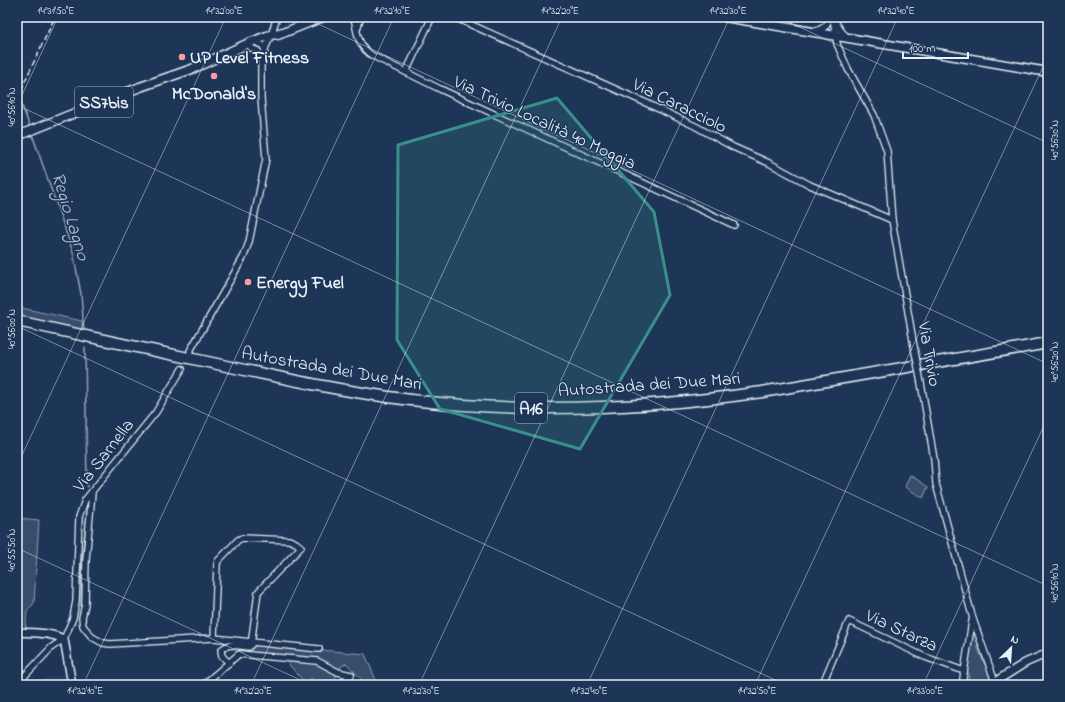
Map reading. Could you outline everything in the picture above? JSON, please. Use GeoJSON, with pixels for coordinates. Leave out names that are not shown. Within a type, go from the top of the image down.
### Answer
{"type":"FeatureCollection","features":[{"type":"Feature","properties":{"kind":"highway","name":"Autostrada dei Due Mari"},"geometry":{"type":"LineString","coordinates":[[17,321],[334,389],[426,402],[528,408],[630,406],[723,398],[1048,343]]}},
{"type":"Feature","properties":{"kind":"highway","name":"Autostrada dei Due Mari"},"geometry":{"type":"LineString","coordinates":[[17,327],[332,395],[410,406],[528,414],[622,412],[724,404],[1048,349]]}},
{"type":"Feature","properties":{"kind":"main road","name":"SS7bis"},"geometry":{"type":"LineString","coordinates":[[192,69],[240,48],[323,17]]}},
{"type":"Feature","properties":{"kind":"main road"},"geometry":{"type":"LineString","coordinates":[[725,17],[1048,72]]}},
{"type":"Feature","properties":{"kind":"main road","name":"SS7bis"},"geometry":{"type":"LineString","coordinates":[[17,136],[140,87],[202,67],[251,48],[262,47],[270,38]]}},
{"type":"Feature","properties":{"kind":"main road","name":"SS7bis"},"geometry":{"type":"LineString","coordinates":[[240,48],[262,47]]}},
{"type":"Feature","properties":{"kind":"street"},"geometry":{"type":"LineString","coordinates":[[270,38],[277,17]]}},
{"type":"Feature","properties":{"kind":"street","name":"Via Trivio Località 40 Moggia"},"geometry":{"type":"LineString","coordinates":[[354,17],[356,30],[361,45],[368,53],[734,225]]}},
{"type":"Feature","properties":{"kind":"street"},"geometry":{"type":"LineString","coordinates":[[356,30],[361,17]]}},
{"type":"Feature","properties":{"kind":"street"},"geometry":{"type":"LineString","coordinates":[[406,72],[432,17]]}},
{"type":"Feature","properties":{"kind":"street","name":"Via Caracciolo"},"geometry":{"type":"LineString","coordinates":[[454,17],[644,102],[695,126],[733,147],[769,162],[810,185],[892,220]]}},
{"type":"Feature","properties":{"kind":"street"},"geometry":{"type":"LineString","coordinates":[[815,32],[826,26],[832,17],[841,32],[847,37]]}},
{"type":"Feature","properties":{"kind":"street","name":"Via Trivio"},"geometry":{"type":"LineString","coordinates":[[832,17],[837,44],[848,69],[874,115],[887,151],[892,220],[934,459],[936,484],[973,619],[995,683]]}},
{"type":"Feature","properties":{"kind":"street"},"geometry":{"type":"LineString","coordinates":[[190,351],[244,256],[249,242],[266,159],[261,98],[262,47]]}},
{"type":"Feature","properties":{"kind":"street"},"geometry":{"type":"LineString","coordinates":[[251,48],[256,49],[259,52],[262,66]]}},
{"type":"Feature","properties":{"kind":"street","name":"Via Sarnella"},"geometry":{"type":"LineString","coordinates":[[64,639],[72,622],[75,610],[79,517],[82,505],[156,412],[182,369]]}},
{"type":"Feature","properties":{"kind":"street"},"geometry":{"type":"LineString","coordinates":[[92,493],[87,538],[85,604],[83,611],[83,626],[92,637],[103,643],[110,644],[214,638],[319,649]]}},
{"type":"Feature","properties":{"kind":"street"},"geometry":{"type":"LineString","coordinates":[[214,638],[217,564],[218,561],[238,540],[242,538],[289,540],[301,547],[258,592],[252,642],[248,647],[227,645],[223,647],[221,651],[222,656],[229,663]]}},
{"type":"Feature","properties":{"kind":"street"},"geometry":{"type":"LineString","coordinates":[[75,610],[83,611]]}},
{"type":"Feature","properties":{"kind":"street"},"geometry":{"type":"LineString","coordinates":[[962,685],[973,619]]}},
{"type":"Feature","properties":{"kind":"street","name":"Via Starza"},"geometry":{"type":"LineString","coordinates":[[822,685],[849,621],[925,657],[964,671]]}},
{"type":"Feature","properties":{"kind":"street"},"geometry":{"type":"LineString","coordinates":[[17,632],[47,634],[64,639]]}},
{"type":"Feature","properties":{"kind":"street"},"geometry":{"type":"LineString","coordinates":[[17,684],[52,647],[64,639]]}},
{"type":"Feature","properties":{"kind":"street"},"geometry":{"type":"LineString","coordinates":[[64,639],[72,685]]}},
{"type":"Feature","properties":{"kind":"street"},"geometry":{"type":"LineString","coordinates":[[995,683],[1025,663],[1048,653]]}},
{"type":"Feature","properties":{"kind":"street"},"geometry":{"type":"LineString","coordinates":[[203,685],[239,654],[317,661],[338,672],[351,675],[339,685]]}},
{"type":"Feature","properties":{"kind":"highlighted area"},"geometry":{"type":"Polygon","coordinates":[[[557,98],[654,212],[670,295],[580,449],[440,409],[397,340],[398,145],[557,98]]]}},
{"type":"Feature","properties":{"kind":"shaded area"},"geometry":{"type":"Polygon","coordinates":[[[17,307],[82,321],[83,330],[17,316],[17,307]]]}},
{"type":"Feature","properties":{"kind":"shaded area"},"geometry":{"type":"Polygon","coordinates":[[[910,475],[928,487],[923,498],[905,487],[910,475]]]}},
{"type":"Feature","properties":{"kind":"shaded area"},"geometry":{"type":"Polygon","coordinates":[[[17,518],[39,520],[34,603],[27,611],[25,631],[17,630],[17,518]]]}},
{"type":"Feature","properties":{"kind":"shaded area"},"geometry":{"type":"Polygon","coordinates":[[[975,631],[979,643],[977,646],[985,665],[988,666],[992,676],[990,681],[985,685],[964,685],[965,683],[968,684],[969,673],[966,672],[973,632],[975,631]]]}},
{"type":"Feature","properties":{"kind":"shaded area"},"geometry":{"type":"Polygon","coordinates":[[[254,644],[365,654],[378,685],[367,685],[346,663],[338,669],[319,659],[248,652],[254,644]]]}},
{"type":"Feature","properties":{"kind":"shaded area"},"geometry":{"type":"Polygon","coordinates":[[[284,659],[318,663],[335,672],[336,679],[329,685],[319,685],[311,678],[305,683],[284,659]]]}},
{"type":"Feature","properties":{"kind":"shaded area"},"geometry":{"type":"Polygon","coordinates":[[[63,675],[65,685],[38,685],[37,680],[63,675]]]}},
{"type":"Feature","properties":{"kind":"waterway"},"geometry":{"type":"LineString","coordinates":[[19,98],[30,127]]}},
{"type":"Feature","properties":{"kind":"waterway","name":"Regio Lagno"},"geometry":{"type":"LineString","coordinates":[[32,134],[73,252],[81,294],[84,330]]}},
{"type":"Feature","properties":{"kind":"waterway"},"geometry":{"type":"LineString","coordinates":[[85,347],[87,487]]}},
{"type":"Feature","properties":{"kind":"waterway","name":"Regio Lagno"},"geometry":{"type":"LineString","coordinates":[[81,607],[82,558],[88,505]]}},
{"type":"Feature","properties":{"kind":"railway"},"geometry":{"type":"LineString","coordinates":[[17,98],[55,17]]}},
{"type":"Feature","properties":{"kind":"place","name":"UP Level Fitness"},"geometry":{"type":"Point","coordinates":[182,57]}},
{"type":"Feature","properties":{"kind":"place","name":"McDonald's"},"geometry":{"type":"Point","coordinates":[214,76]}},
{"type":"Feature","properties":{"kind":"place","name":"Energy Fuel"},"geometry":{"type":"Point","coordinates":[248,282]}}]}
